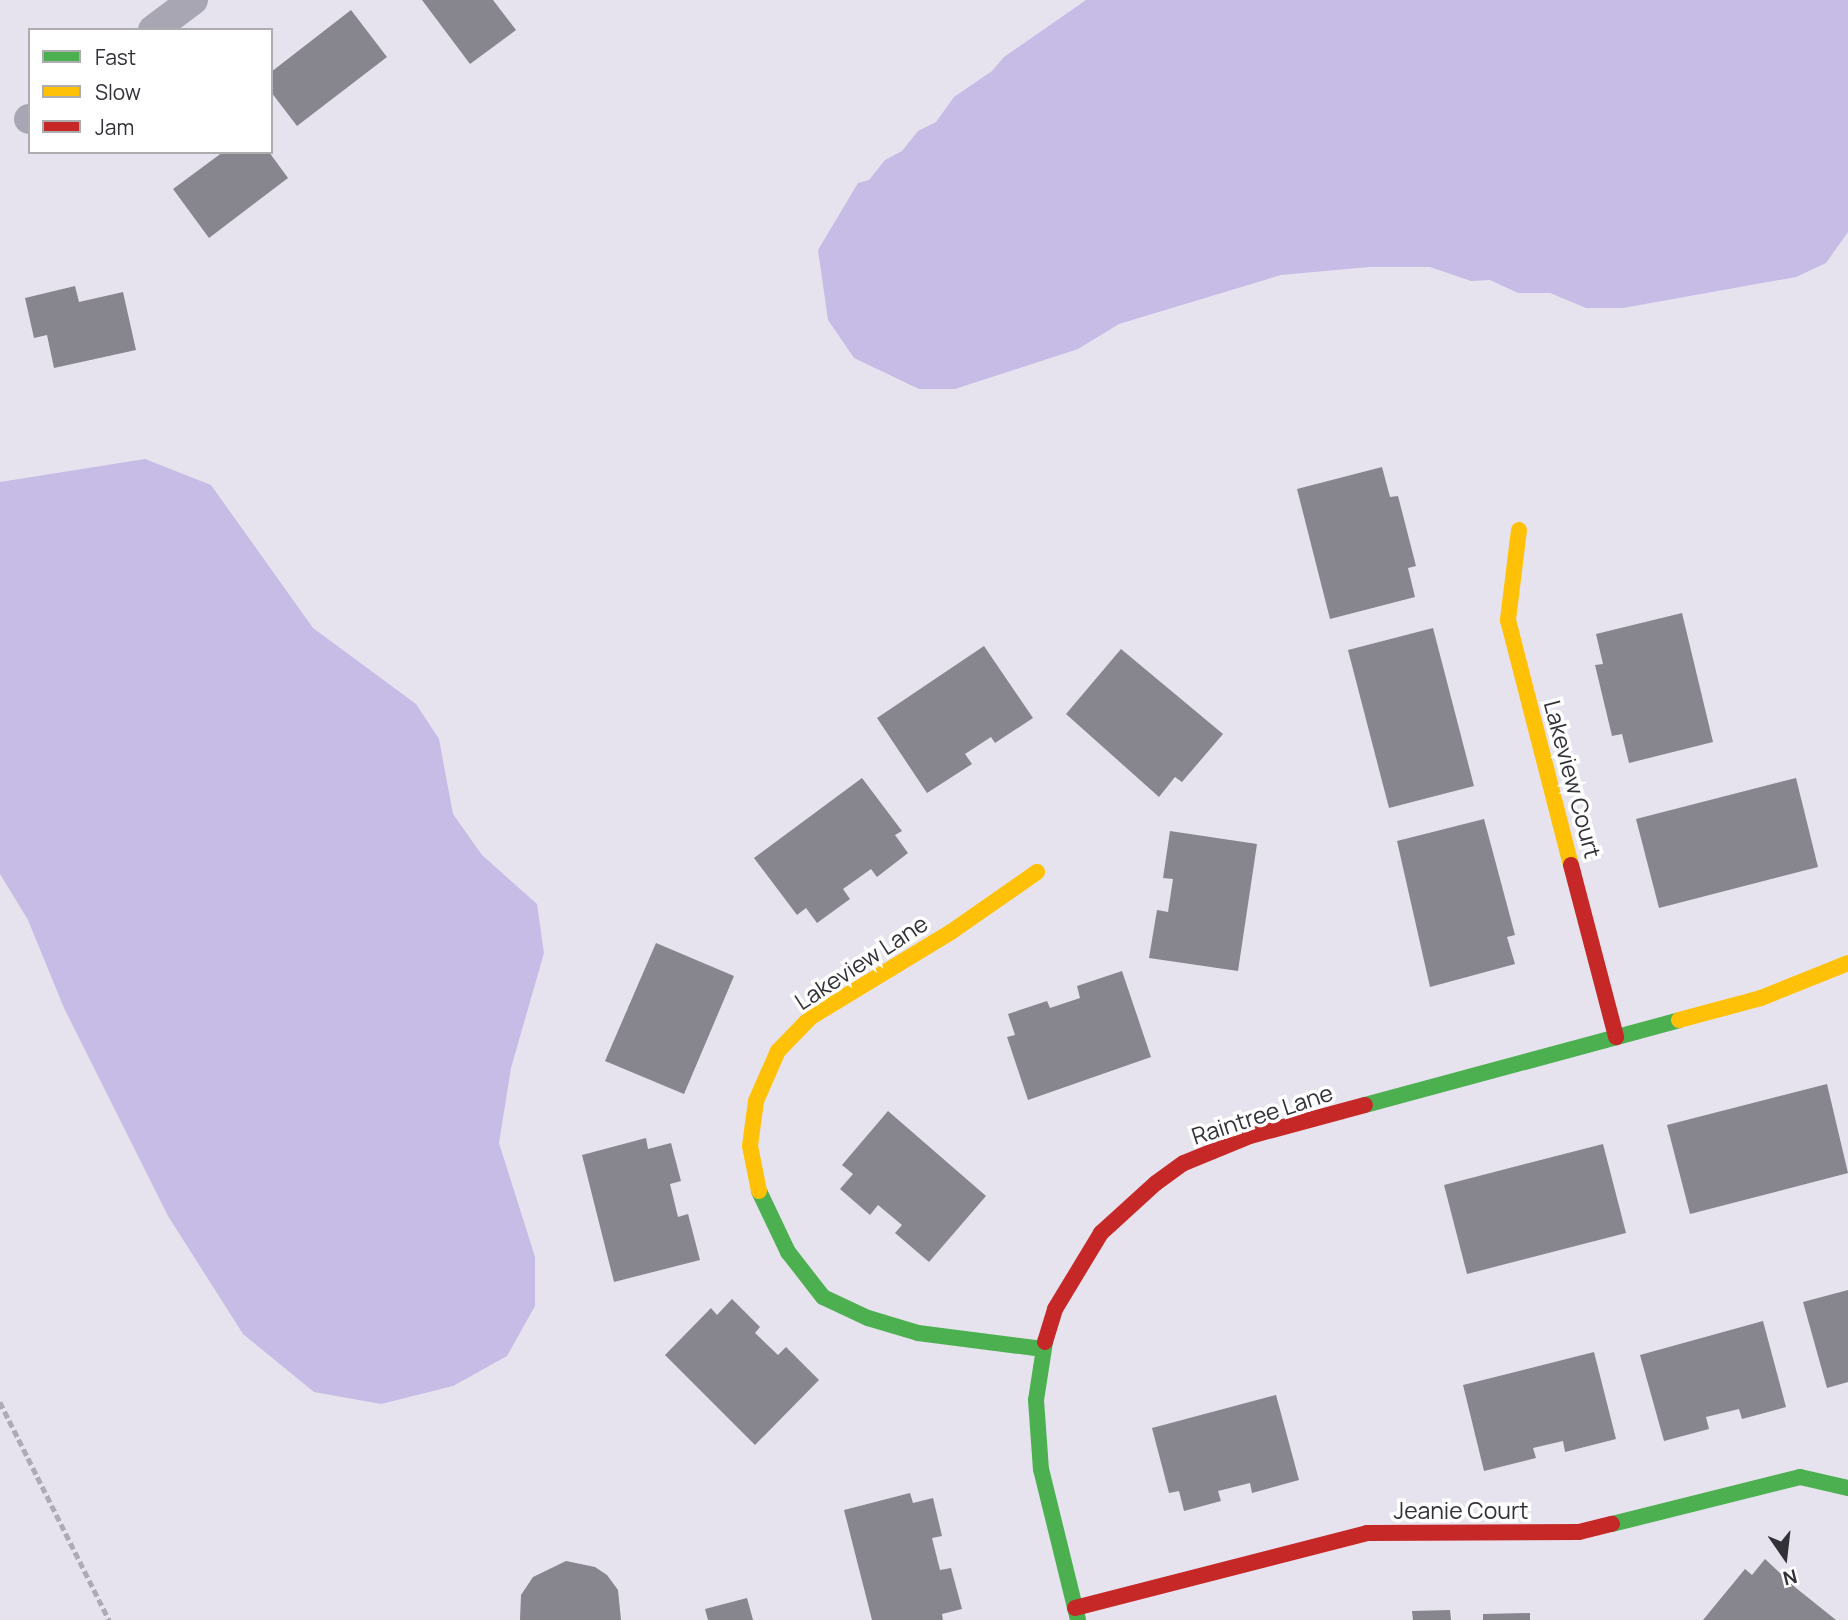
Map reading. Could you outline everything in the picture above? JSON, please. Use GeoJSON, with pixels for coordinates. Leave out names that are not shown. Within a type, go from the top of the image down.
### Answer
{"type":"FeatureCollection","features":[{"type":"Feature","properties":{"kind":"street"},"geometry":{"type":"LineString","coordinates":[[156,28],[193,0]]}},
{"type":"Feature","properties":{"kind":"street","name":"Lakeview Court"},"geometry":{"type":"LineString","coordinates":[[1518,530],[1508,620],[1616,1037]]}},
{"type":"Feature","properties":{"kind":"street","name":"Lakeview Lane"},"geometry":{"type":"LineString","coordinates":[[1037,872],[951,932],[811,1017],[778,1051],[756,1101],[750,1146],[761,1199],[788,1252],[823,1297],[868,1318],[918,1333],[1043,1349]]}},
{"type":"Feature","properties":{"kind":"street","name":"Raintree Lane"},"geometry":{"type":"LineString","coordinates":[[1077,1614],[1041,1469],[1036,1401],[1043,1349],[1055,1308],[1101,1233],[1184,1163],[1250,1136],[1761,998],[1848,963]]}},
{"type":"Feature","properties":{"kind":"street","name":"Jeanie Court"},"geometry":{"type":"LineString","coordinates":[[1077,1614],[1367,1533],[1579,1532],[1800,1477],[1848,1488]]}},
{"type":"Feature","properties":{"kind":"path"},"geometry":{"type":"LineString","coordinates":[[0,1402],[109,1620]]}},
{"type":"Feature","properties":{"kind":"shaded area"},"geometry":{"type":"Polygon","coordinates":[[[1086,0],[1848,0],[1848,232],[1826,263],[1796,277],[1623,308],[1586,308],[1550,293],[1518,293],[1490,280],[1471,281],[1430,267],[1369,267],[1281,275],[1119,324],[1078,349],[955,389],[919,389],[854,358],[828,320],[818,250],[858,183],[869,180],[885,160],[902,151],[918,131],[936,122],[954,97],[992,71],[1004,57],[1086,0]]]}},
{"type":"Feature","properties":{"kind":"shaded area"},"geometry":{"type":"Polygon","coordinates":[[[145,459],[211,485],[313,628],[416,704],[439,739],[453,814],[482,855],[537,904],[544,953],[511,1068],[499,1143],[535,1257],[535,1306],[507,1356],[453,1386],[381,1404],[314,1392],[243,1334],[168,1216],[64,1008],[28,920],[0,874],[0,482],[145,459]]]}},
{"type":"Feature","properties":{"kind":"building"},"geometry":{"type":"Polygon","coordinates":[[[422,0],[493,0],[516,30],[470,64],[422,0]]]}},
{"type":"Feature","properties":{"kind":"building"},"geometry":{"type":"Polygon","coordinates":[[[351,10],[387,57],[297,126],[273,95],[273,70],[351,10]]]}},
{"type":"Feature","properties":{"kind":"building"},"geometry":{"type":"Polygon","coordinates":[[[220,154],[270,154],[288,178],[209,238],[173,189],[220,154]]]}},
{"type":"Feature","properties":{"kind":"building"},"geometry":{"type":"Polygon","coordinates":[[[75,286],[79,302],[123,292],[136,350],[54,368],[47,335],[34,338],[25,298],[75,286]]]}},
{"type":"Feature","properties":{"kind":"building"},"geometry":{"type":"Polygon","coordinates":[[[1382,467],[1390,497],[1398,496],[1416,566],[1408,568],[1415,597],[1330,619],[1297,489],[1382,467]]]}},
{"type":"Feature","properties":{"kind":"building"},"geometry":{"type":"Polygon","coordinates":[[[1682,613],[1713,742],[1629,763],[1622,734],[1612,736],[1595,665],[1603,664],[1596,634],[1682,613]]]}},
{"type":"Feature","properties":{"kind":"building"},"geometry":{"type":"Polygon","coordinates":[[[1433,628],[1474,786],[1389,808],[1348,650],[1433,628]]]}},
{"type":"Feature","properties":{"kind":"building"},"geometry":{"type":"Polygon","coordinates":[[[984,646],[1033,718],[995,743],[991,737],[965,754],[972,764],[927,793],[877,718],[984,646]]]}},
{"type":"Feature","properties":{"kind":"building"},"geometry":{"type":"Polygon","coordinates":[[[1121,649],[1223,734],[1182,782],[1175,777],[1159,797],[1066,714],[1121,649]]]}},
{"type":"Feature","properties":{"kind":"building"},"geometry":{"type":"Polygon","coordinates":[[[862,778],[902,831],[895,835],[908,853],[877,877],[871,869],[843,889],[850,899],[817,923],[806,908],[797,915],[754,858],[862,778]]]}},
{"type":"Feature","properties":{"kind":"building"},"geometry":{"type":"Polygon","coordinates":[[[1796,778],[1818,867],[1659,908],[1636,819],[1796,778]]]}},
{"type":"Feature","properties":{"kind":"building"},"geometry":{"type":"Polygon","coordinates":[[[1484,819],[1515,935],[1507,937],[1515,964],[1430,987],[1397,841],[1484,819]]]}},
{"type":"Feature","properties":{"kind":"building"},"geometry":{"type":"Polygon","coordinates":[[[1170,831],[1257,844],[1238,971],[1149,958],[1157,910],[1168,912],[1173,879],[1163,878],[1170,831]]]}},
{"type":"Feature","properties":{"kind":"building"},"geometry":{"type":"Polygon","coordinates":[[[656,943],[734,976],[684,1094],[605,1061],[656,943]]]}},
{"type":"Feature","properties":{"kind":"building"},"geometry":{"type":"Polygon","coordinates":[[[1122,971],[1151,1057],[1028,1100],[1007,1037],[1015,1035],[1008,1014],[1047,1001],[1050,1008],[1080,998],[1077,986],[1122,971]]]}},
{"type":"Feature","properties":{"kind":"building"},"geometry":{"type":"Polygon","coordinates":[[[1827,1084],[1848,1173],[1690,1214],[1667,1125],[1827,1084]]]}},
{"type":"Feature","properties":{"kind":"building"},"geometry":{"type":"Polygon","coordinates":[[[888,1111],[986,1196],[929,1262],[895,1233],[902,1225],[878,1205],[870,1215],[840,1189],[853,1174],[842,1165],[888,1111]]]}},
{"type":"Feature","properties":{"kind":"building"},"geometry":{"type":"Polygon","coordinates":[[[646,1138],[648,1149],[671,1143],[681,1181],[670,1184],[678,1217],[688,1214],[700,1260],[614,1282],[582,1155],[646,1138]]]}},
{"type":"Feature","properties":{"kind":"building"},"geometry":{"type":"Polygon","coordinates":[[[1603,1144],[1626,1233],[1467,1274],[1444,1185],[1603,1144]]]}},
{"type":"Feature","properties":{"kind":"building"},"geometry":{"type":"Polygon","coordinates":[[[1848,1290],[1848,1382],[1827,1388],[1803,1302],[1848,1290]]]}},
{"type":"Feature","properties":{"kind":"building"},"geometry":{"type":"Polygon","coordinates":[[[732,1299],[760,1327],[755,1333],[778,1355],[786,1347],[819,1380],[755,1445],[665,1355],[711,1308],[717,1315],[732,1299]]]}},
{"type":"Feature","properties":{"kind":"building"},"geometry":{"type":"Polygon","coordinates":[[[1763,1321],[1786,1407],[1742,1419],[1739,1409],[1706,1417],[1709,1429],[1664,1441],[1640,1355],[1763,1321]]]}},
{"type":"Feature","properties":{"kind":"building"},"geometry":{"type":"Polygon","coordinates":[[[1594,1352],[1616,1439],[1565,1452],[1563,1441],[1533,1448],[1536,1458],[1484,1471],[1463,1385],[1594,1352]]]}},
{"type":"Feature","properties":{"kind":"building"},"geometry":{"type":"Polygon","coordinates":[[[1276,1395],[1299,1480],[1252,1493],[1250,1483],[1218,1491],[1221,1501],[1184,1511],[1179,1491],[1169,1493],[1152,1428],[1276,1395]]]}},
{"type":"Feature","properties":{"kind":"building"},"geometry":{"type":"Polygon","coordinates":[[[910,1493],[913,1503],[933,1498],[942,1536],[932,1538],[940,1570],[951,1568],[962,1609],[942,1614],[943,1620],[872,1620],[844,1510],[910,1493]]]}},
{"type":"Feature","properties":{"kind":"building"},"geometry":{"type":"Polygon","coordinates":[[[1765,1559],[1836,1620],[1703,1620],[1745,1569],[1752,1575],[1765,1559]]]}},
{"type":"Feature","properties":{"kind":"building"},"geometry":{"type":"Polygon","coordinates":[[[566,1561],[595,1567],[607,1575],[618,1590],[621,1620],[520,1620],[521,1595],[533,1577],[566,1561]]]}},
{"type":"Feature","properties":{"kind":"building"},"geometry":{"type":"Polygon","coordinates":[[[747,1598],[753,1620],[708,1620],[705,1609],[747,1598]]]}},
{"type":"Feature","properties":{"kind":"building"},"geometry":{"type":"Polygon","coordinates":[[[1450,1610],[1451,1620],[1413,1620],[1412,1611],[1450,1610]]]}},
{"type":"Feature","properties":{"kind":"building"},"geometry":{"type":"Polygon","coordinates":[[[1530,1613],[1530,1620],[1483,1620],[1483,1614],[1530,1613]]]}},
{"type":"Feature","properties":{"kind":"traffic: fast"},"geometry":{"type":"LineString","coordinates":[[1365,1105],[1679,1020]]}},
{"type":"Feature","properties":{"kind":"traffic: fast"},"geometry":{"type":"LineString","coordinates":[[759,1191],[788,1252],[823,1297],[868,1318],[918,1333],[1043,1349]]}},
{"type":"Feature","properties":{"kind":"traffic: fast"},"geometry":{"type":"LineString","coordinates":[[1045,1342],[1036,1400],[1041,1469],[1078,1620]]}},
{"type":"Feature","properties":{"kind":"traffic: fast"},"geometry":{"type":"LineString","coordinates":[[1612,1524],[1800,1477],[1848,1488]]}},
{"type":"Feature","properties":{"kind":"traffic: slow"},"geometry":{"type":"LineString","coordinates":[[1519,530],[1508,620],[1571,865]]}},
{"type":"Feature","properties":{"kind":"traffic: slow"},"geometry":{"type":"LineString","coordinates":[[759,1191],[750,1146],[756,1101],[778,1051],[811,1017],[951,932],[1037,872]]}},
{"type":"Feature","properties":{"kind":"traffic: slow"},"geometry":{"type":"LineString","coordinates":[[1679,1020],[1761,998],[1848,963]]}},
{"type":"Feature","properties":{"kind":"traffic: jam"},"geometry":{"type":"LineString","coordinates":[[1571,865],[1616,1037]]}},
{"type":"Feature","properties":{"kind":"traffic: jam"},"geometry":{"type":"LineString","coordinates":[[1045,1342],[1055,1309],[1101,1233],[1156,1183],[1184,1163],[1250,1136],[1365,1105]]}},
{"type":"Feature","properties":{"kind":"traffic: jam"},"geometry":{"type":"LineString","coordinates":[[1075,1608],[1367,1533],[1579,1532],[1612,1524]]}}]}
